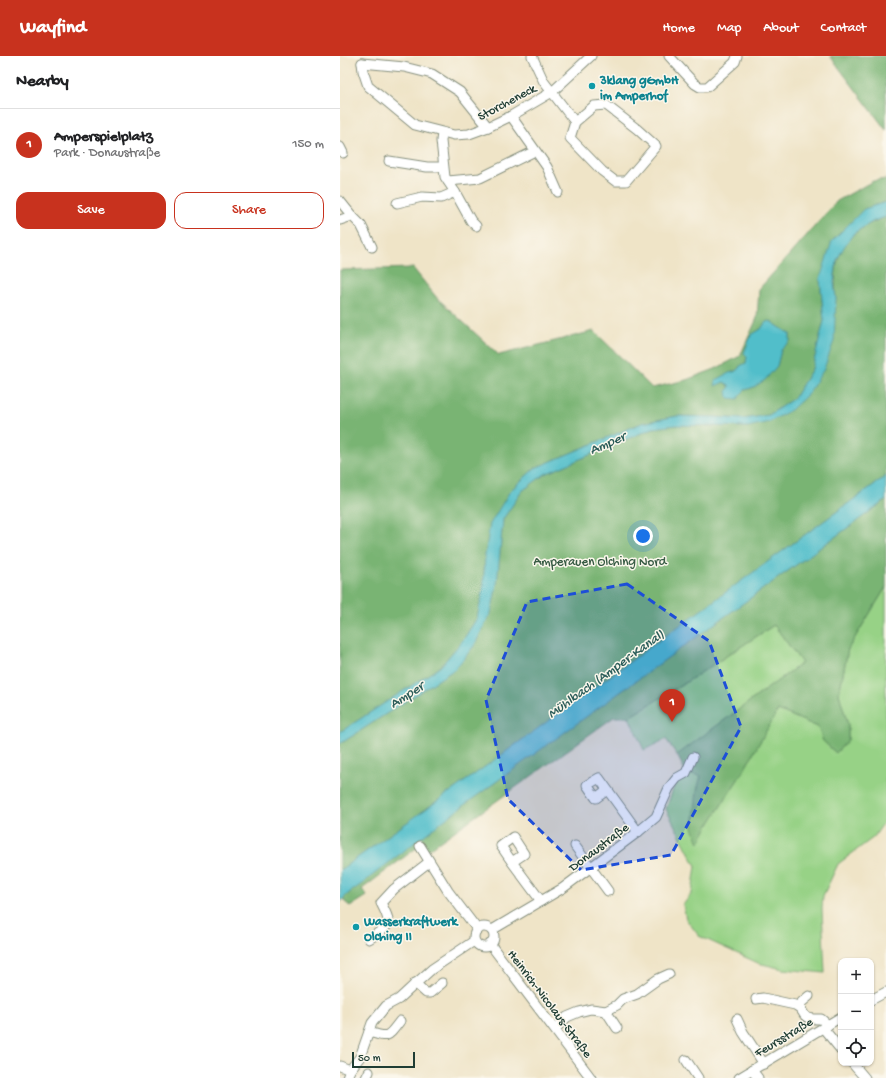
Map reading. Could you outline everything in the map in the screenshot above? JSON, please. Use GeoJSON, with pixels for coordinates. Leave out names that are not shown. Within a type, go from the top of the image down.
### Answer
{"type":"FeatureCollection","features":[{"type":"Feature","properties":{"kind":"street"},"geometry":{"type":"LineString","coordinates":[[532,56],[544,82],[575,122]]}},
{"type":"Feature","properties":{"kind":"street","name":"Storcheneck"},"geometry":{"type":"LineString","coordinates":[[360,59],[368,86],[379,96],[415,125],[454,135],[469,134],[511,116],[552,92],[591,56]]}},
{"type":"Feature","properties":{"kind":"street"},"geometry":{"type":"LineString","coordinates":[[669,56],[695,84],[700,87],[707,87],[734,62],[737,56]]}},
{"type":"Feature","properties":{"kind":"street"},"geometry":{"type":"LineString","coordinates":[[360,59],[432,74],[460,92],[488,127]]}},
{"type":"Feature","properties":{"kind":"street"},"geometry":{"type":"LineString","coordinates":[[606,105],[656,146],[626,181],[615,182],[602,171],[570,138],[575,122],[594,106],[606,105]]}},
{"type":"Feature","properties":{"kind":"street"},"geometry":{"type":"LineString","coordinates":[[511,116],[546,167],[558,192]]}},
{"type":"Feature","properties":{"kind":"street"},"geometry":{"type":"LineString","coordinates":[[442,133],[441,141],[445,177],[471,221],[476,226]]}},
{"type":"Feature","properties":{"kind":"street"},"geometry":{"type":"LineString","coordinates":[[448,181],[480,178],[535,151]]}},
{"type":"Feature","properties":{"kind":"street"},"geometry":{"type":"LineString","coordinates":[[390,161],[427,167],[443,167]]}},
{"type":"Feature","properties":{"kind":"street"},"geometry":{"type":"LineString","coordinates":[[398,203],[422,197],[441,198],[455,192]]}},
{"type":"Feature","properties":{"kind":"street"},"geometry":{"type":"LineString","coordinates":[[340,201],[361,225],[372,246]]}},
{"type":"Feature","properties":{"kind":"street"},"geometry":{"type":"LineString","coordinates":[[340,220],[352,216]]}},
{"type":"Feature","properties":{"kind":"street","name":"Donaustraße"},"geometry":{"type":"LineString","coordinates":[[492,930],[563,888],[656,817],[669,788],[677,778],[686,772],[693,757]]}},
{"type":"Feature","properties":{"kind":"street"},"geometry":{"type":"LineString","coordinates":[[607,790],[638,832]]}},
{"type":"Feature","properties":{"kind":"street"},"geometry":{"type":"LineString","coordinates":[[420,846],[448,891],[477,929]]}},
{"type":"Feature","properties":{"kind":"street"},"geometry":{"type":"LineString","coordinates":[[575,846],[608,891]]}},
{"type":"Feature","properties":{"kind":"street"},"geometry":{"type":"LineString","coordinates":[[369,939],[385,929],[389,923],[389,917],[381,903],[394,889],[429,862]]}},
{"type":"Feature","properties":{"kind":"street"},"geometry":{"type":"LineString","coordinates":[[512,862],[540,901]]}},
{"type":"Feature","properties":{"kind":"street"},"geometry":{"type":"LineString","coordinates":[[485,926],[492,930],[494,938],[490,944],[485,947],[480,946],[474,941],[474,935],[477,929],[485,926]]}},
{"type":"Feature","properties":{"kind":"street"},"geometry":{"type":"LineString","coordinates":[[340,1066],[348,1074],[360,1057],[372,1023],[386,1006],[399,999],[432,969],[474,941]]}},
{"type":"Feature","properties":{"kind":"street","name":"Heinrich-Nicolaus-Straße"},"geometry":{"type":"LineString","coordinates":[[490,944],[591,1078]]}},
{"type":"Feature","properties":{"kind":"street"},"geometry":{"type":"LineString","coordinates":[[555,1029],[567,1016],[592,1009],[606,1011],[617,1005],[623,999],[637,994],[658,979],[670,974]]}},
{"type":"Feature","properties":{"kind":"street"},"geometry":{"type":"LineString","coordinates":[[416,983],[426,993],[430,993],[442,983]]}},
{"type":"Feature","properties":{"kind":"street"},"geometry":{"type":"LineString","coordinates":[[874,998],[886,992]]}},
{"type":"Feature","properties":{"kind":"street"},"geometry":{"type":"LineString","coordinates":[[799,1006],[809,996]]}},
{"type":"Feature","properties":{"kind":"street"},"geometry":{"type":"LineString","coordinates":[[756,999],[763,998],[799,1006]]}},
{"type":"Feature","properties":{"kind":"street"},"geometry":{"type":"LineString","coordinates":[[799,1006],[804,1016],[807,1018],[821,1019],[838,1046]]}},
{"type":"Feature","properties":{"kind":"street"},"geometry":{"type":"LineString","coordinates":[[606,1011],[617,1028]]}},
{"type":"Feature","properties":{"kind":"street"},"geometry":{"type":"LineString","coordinates":[[737,1019],[743,1032],[764,1064]]}},
{"type":"Feature","properties":{"kind":"street","name":"Feursstraße"},"geometry":{"type":"LineString","coordinates":[[739,1078],[838,1019]]}},
{"type":"Feature","properties":{"kind":"street"},"geometry":{"type":"LineString","coordinates":[[369,1032],[384,1037],[389,1036],[400,1021]]}},
{"type":"Feature","properties":{"kind":"street"},"geometry":{"type":"LineString","coordinates":[[686,1060],[698,1078]]}},
{"type":"Feature","properties":{"kind":"street"},"geometry":{"type":"LineString","coordinates":[[855,1066],[865,1078]]}},
{"type":"Feature","properties":{"kind":"street"},"geometry":{"type":"LineString","coordinates":[[752,1070],[758,1078]]}},
{"type":"Feature","properties":{"kind":"highlighted area"},"geometry":{"type":"Polygon","coordinates":[[[627,584],[709,641],[741,727],[671,855],[581,870],[508,799],[486,700],[527,602],[627,584]]]}},
{"type":"Feature","properties":{"kind":"green space"},"geometry":{"type":"Polygon","coordinates":[[[830,56],[886,56],[886,130],[830,56]]]}},
{"type":"Feature","properties":{"kind":"green space"},"geometry":{"type":"Polygon","coordinates":[[[886,179],[886,202],[864,209],[820,279],[824,321],[812,369],[794,398],[769,415],[743,419],[677,416],[642,423],[535,468],[510,491],[485,555],[483,591],[477,618],[463,640],[440,667],[340,732],[340,270],[413,268],[437,298],[499,355],[594,331],[652,388],[686,380],[715,369],[740,356],[757,318],[759,289],[837,201],[873,181],[886,179]],[[770,321],[765,323],[761,329],[751,335],[746,363],[740,366],[737,371],[729,373],[724,382],[740,395],[745,390],[754,387],[777,366],[781,350],[790,341],[790,334],[770,321]]]}},
{"type":"Feature","properties":{"kind":"green space","name":"Amperauen Olching Nord"},"geometry":{"type":"Polygon","coordinates":[[[886,217],[886,476],[464,782],[340,870],[340,744],[455,669],[474,646],[491,613],[497,584],[503,519],[522,491],[545,474],[653,428],[676,425],[748,427],[808,394],[836,299],[836,269],[843,247],[859,230],[886,217]]]}},
{"type":"Feature","properties":{"kind":"green space"},"geometry":{"type":"Polygon","coordinates":[[[886,500],[886,587],[848,649],[839,694],[848,725],[848,740],[836,753],[823,741],[818,727],[778,710],[744,770],[711,821],[699,843],[693,827],[697,791],[701,776],[686,773],[677,755],[802,663],[774,625],[685,683],[629,717],[614,717],[424,853],[419,846],[362,889],[367,896],[350,907],[343,898],[406,848],[471,800],[886,500]]]}},
{"type":"Feature","properties":{"kind":"green space"},"geometry":{"type":"Polygon","coordinates":[[[886,587],[886,819],[874,837],[838,864],[823,896],[822,909],[825,973],[783,969],[758,963],[699,936],[686,919],[683,905],[692,893],[696,866],[666,809],[677,778],[686,773],[701,775],[697,791],[699,842],[744,770],[778,710],[818,727],[823,741],[836,753],[848,740],[848,725],[839,694],[848,649],[886,587]]]}},
{"type":"Feature","properties":{"kind":"green space"},"geometry":{"type":"Polygon","coordinates":[[[774,625],[802,663],[677,755],[666,739],[644,750],[629,717],[685,683],[774,625]]]}},
{"type":"Feature","properties":{"kind":"water","name":"Amper"},"geometry":{"type":"Polygon","coordinates":[[[886,202],[886,217],[874,221],[854,233],[837,260],[834,282],[836,299],[834,341],[824,369],[808,394],[791,410],[769,422],[748,427],[676,425],[653,428],[545,474],[522,491],[503,519],[497,584],[491,613],[474,646],[455,669],[340,744],[340,732],[440,667],[463,640],[477,618],[483,591],[485,555],[490,524],[510,491],[535,468],[642,423],[677,416],[743,419],[769,415],[794,398],[812,369],[824,321],[820,279],[832,241],[864,209],[886,202]]]}},
{"type":"Feature","properties":{"kind":"water"},"geometry":{"type":"Polygon","coordinates":[[[770,321],[790,334],[790,341],[781,350],[777,366],[765,380],[754,387],[745,390],[738,399],[728,398],[727,391],[730,386],[724,382],[715,386],[716,380],[729,373],[737,371],[740,366],[746,363],[747,357],[744,353],[751,335],[761,329],[765,323],[770,321]]]}},
{"type":"Feature","properties":{"kind":"water"},"geometry":{"type":"Polygon","coordinates":[[[886,476],[886,500],[471,800],[349,893],[340,903],[340,870],[464,782],[886,476]]]}},
{"type":"Feature","properties":{"kind":"place","name":"3klang gGmbH im Amperhof"},"geometry":{"type":"Point","coordinates":[592,86]}},
{"type":"Feature","properties":{"kind":"place","name":"Amperspielplatz"},"geometry":{"type":"Point","coordinates":[672,722]}},
{"type":"Feature","properties":{"kind":"place","name":"Wasserkraftwerk Olching II"},"geometry":{"type":"Point","coordinates":[356,927]}},
{"type":"Feature","properties":{"kind":"water label","name":"Mühlbach (Amper-Kanal)"},"geometry":{"type":"Point","coordinates":[605,673]}}]}
